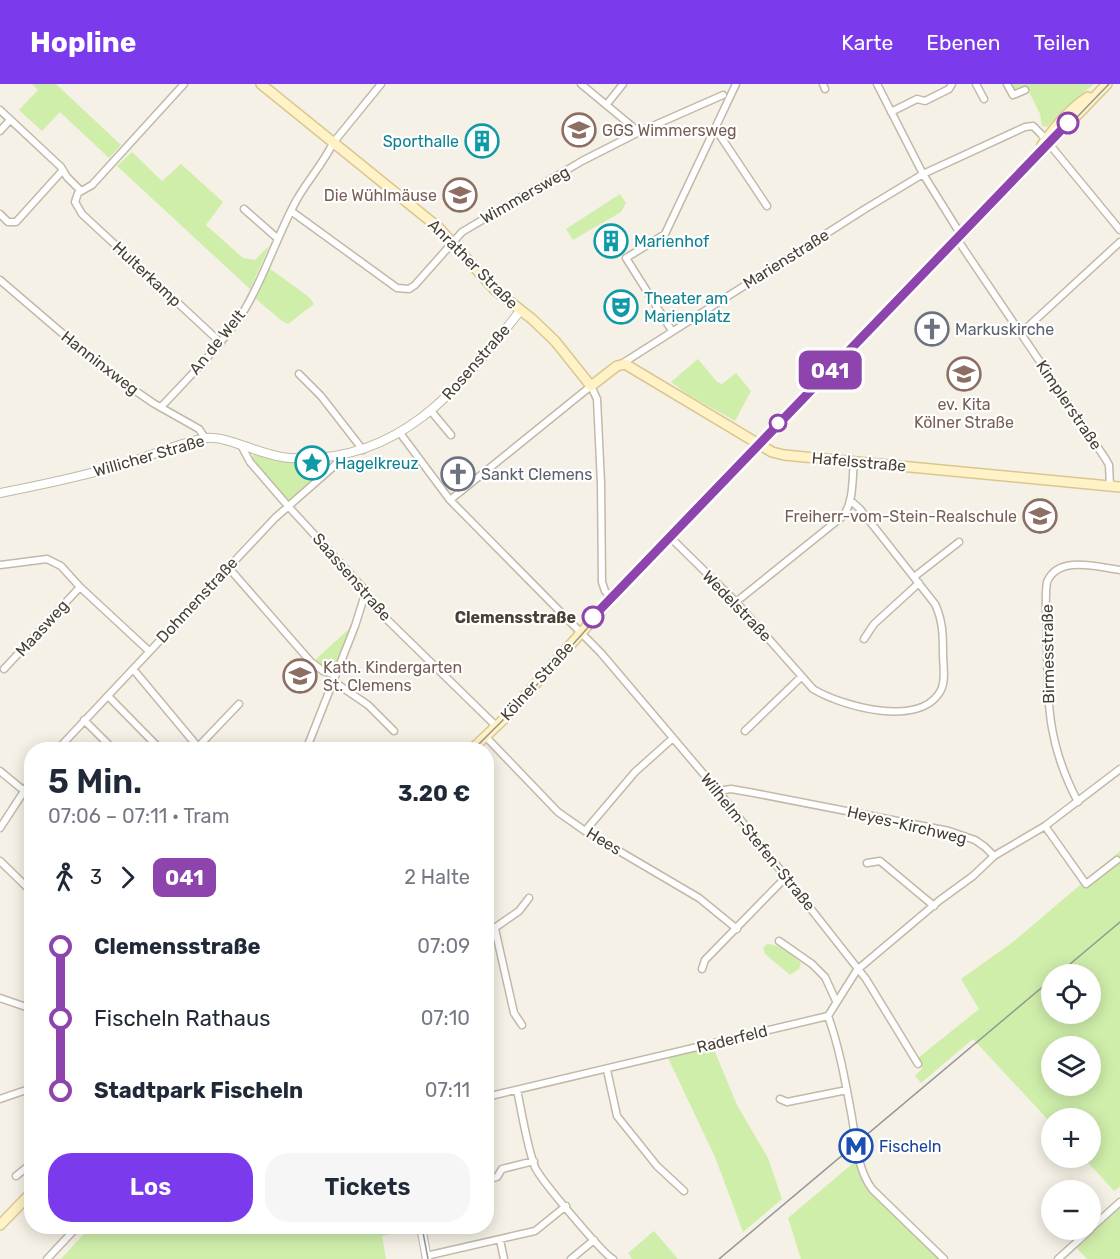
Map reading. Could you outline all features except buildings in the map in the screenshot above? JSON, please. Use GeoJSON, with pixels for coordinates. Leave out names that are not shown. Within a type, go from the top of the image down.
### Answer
{"type":"FeatureCollection","features":[{"type":"Feature","properties":{"kind":"main road","name":"Anrather Straße"},"geometry":{"type":"LineString","coordinates":[[261,84],[425,216],[453,242],[495,290],[555,341],[591,386]]}},
{"type":"Feature","properties":{"kind":"main road","name":"Kölner Straße"},"geometry":{"type":"LineString","coordinates":[[479,742],[670,537],[1025,169],[1078,105],[1104,87]]}},
{"type":"Feature","properties":{"kind":"main road","name":"Hafelsstraße"},"geometry":{"type":"LineString","coordinates":[[621,364],[625,364],[772,452],[784,455],[1120,487]]}},
{"type":"Feature","properties":{"kind":"main road","name":"Marienstraße"},"geometry":{"type":"LineString","coordinates":[[591,386],[621,364]]}},
{"type":"Feature","properties":{"kind":"main road"},"geometry":{"type":"LineString","coordinates":[[0,1225],[24,1200]]}},
{"type":"Feature","properties":{"kind":"street"},"geometry":{"type":"LineString","coordinates":[[0,110],[63,170],[80,190],[92,185],[184,84]]}},
{"type":"Feature","properties":{"kind":"street","name":"An de Welt"},"geometry":{"type":"LineString","coordinates":[[161,407],[220,342],[246,307],[277,238],[303,189],[333,143],[381,84]]}},
{"type":"Feature","properties":{"kind":"street"},"geometry":{"type":"LineString","coordinates":[[581,84],[639,132]]}},
{"type":"Feature","properties":{"kind":"street"},"geometry":{"type":"LineString","coordinates":[[607,104],[623,84]]}},
{"type":"Feature","properties":{"kind":"street"},"geometry":{"type":"LineString","coordinates":[[672,331],[626,258],[665,234],[715,128],[728,94],[736,84]]}},
{"type":"Feature","properties":{"kind":"street","name":"Kimplerstraße"},"geometry":{"type":"LineString","coordinates":[[877,84],[923,174],[959,237],[1105,458],[1109,465],[1110,486]]}},
{"type":"Feature","properties":{"kind":"street"},"geometry":{"type":"LineString","coordinates":[[891,112],[917,99],[925,101],[949,89],[952,84]]}},
{"type":"Feature","properties":{"kind":"street"},"geometry":{"type":"LineString","coordinates":[[976,84],[984,99]]}},
{"type":"Feature","properties":{"kind":"street"},"geometry":{"type":"LineString","coordinates":[[1007,84],[1013,95],[1025,90]]}},
{"type":"Feature","properties":{"kind":"street","name":"Wimmersweg"},"geometry":{"type":"LineString","coordinates":[[291,211],[397,288],[409,289],[462,232],[522,195],[639,132],[728,94]]}},
{"type":"Feature","properties":{"kind":"street"},"geometry":{"type":"LineString","coordinates":[[0,131],[10,120]]}},
{"type":"Feature","properties":{"kind":"street","name":"Marienstraße"},"geometry":{"type":"LineString","coordinates":[[621,364],[865,208],[923,174],[1025,127],[1033,126],[1048,141]]}},
{"type":"Feature","properties":{"kind":"street"},"geometry":{"type":"LineString","coordinates":[[715,128],[767,206]]}},
{"type":"Feature","properties":{"kind":"street"},"geometry":{"type":"LineString","coordinates":[[1048,141],[1120,231]]}},
{"type":"Feature","properties":{"kind":"street"},"geometry":{"type":"LineString","coordinates":[[0,214],[8,222],[16,222],[63,170]]}},
{"type":"Feature","properties":{"kind":"street","name":"Hulterkamp"},"geometry":{"type":"LineString","coordinates":[[80,190],[75,199],[76,206],[82,214],[220,342]]}},
{"type":"Feature","properties":{"kind":"street"},"geometry":{"type":"LineString","coordinates":[[244,209],[277,238]]}},
{"type":"Feature","properties":{"kind":"street"},"geometry":{"type":"LineString","coordinates":[[1021,333],[1120,242]]}},
{"type":"Feature","properties":{"kind":"street","name":"Hanninxweg"},"geometry":{"type":"LineString","coordinates":[[0,280],[104,369],[153,404],[200,429],[205,438]]}},
{"type":"Feature","properties":{"kind":"street","name":"Rosenstraße"},"geometry":{"type":"LineString","coordinates":[[333,458],[363,450],[400,433],[430,411],[452,392],[476,366],[520,311]]}},
{"type":"Feature","properties":{"kind":"street"},"geometry":{"type":"LineString","coordinates":[[299,374],[321,396],[363,450]]}},
{"type":"Feature","properties":{"kind":"street","name":"Marienstraße"},"geometry":{"type":"LineString","coordinates":[[450,500],[591,386]]}},
{"type":"Feature","properties":{"kind":"street","name":"Anrather Straße"},"geometry":{"type":"LineString","coordinates":[[591,386],[597,399],[602,582],[605,591],[612,598]]}},
{"type":"Feature","properties":{"kind":"street"},"geometry":{"type":"LineString","coordinates":[[430,411],[451,435]]}},
{"type":"Feature","properties":{"kind":"street"},"geometry":{"type":"LineString","coordinates":[[400,433],[450,500],[582,632]]}},
{"type":"Feature","properties":{"kind":"street","name":"Willicher Straße"},"geometry":{"type":"LineString","coordinates":[[0,493],[121,465],[205,438],[221,440],[286,458],[333,458]]}},
{"type":"Feature","properties":{"kind":"street","name":"Saassenstraße"},"geometry":{"type":"LineString","coordinates":[[242,447],[250,462],[366,591],[365,598],[496,726]]}},
{"type":"Feature","properties":{"kind":"street","name":"Dohmenstraße"},"geometry":{"type":"LineString","coordinates":[[66,742],[228,567],[288,506],[343,456]]}},
{"type":"Feature","properties":{"kind":"street"},"geometry":{"type":"LineString","coordinates":[[736,602],[837,523],[846,512],[850,500],[854,461]]}},
{"type":"Feature","properties":{"kind":"street","name":"Wedelstraße"},"geometry":{"type":"LineString","coordinates":[[670,537],[736,602],[813,689],[825,696],[863,709],[876,711],[917,709],[931,702],[940,691],[943,681],[941,617],[935,604],[919,583],[860,509],[850,500]]}},
{"type":"Feature","properties":{"kind":"street"},"geometry":{"type":"LineString","coordinates":[[914,577],[959,542]]}},
{"type":"Feature","properties":{"kind":"street","name":"Maasweg"},"geometry":{"type":"LineString","coordinates":[[0,565],[47,559],[61,567],[149,651]]}},
{"type":"Feature","properties":{"kind":"street","name":"Birmesstraße"},"geometry":{"type":"LineString","coordinates":[[1078,802],[1062,768],[1049,717],[1047,582],[1054,570],[1069,565],[1120,570]]}},
{"type":"Feature","properties":{"kind":"street"},"geometry":{"type":"LineString","coordinates":[[228,567],[311,662],[368,705],[394,731]]}},
{"type":"Feature","properties":{"kind":"street"},"geometry":{"type":"LineString","coordinates":[[864,639],[874,624],[919,583]]}},
{"type":"Feature","properties":{"kind":"street","name":"Maasweg"},"geometry":{"type":"LineString","coordinates":[[4,669],[80,587]]}},
{"type":"Feature","properties":{"kind":"street"},"geometry":{"type":"LineString","coordinates":[[309,742],[365,598]]}},
{"type":"Feature","properties":{"kind":"street","name":"Wilhelm-Stefen-Straße"},"geometry":{"type":"LineString","coordinates":[[582,632],[718,791],[810,907],[866,979],[918,1064]]}},
{"type":"Feature","properties":{"kind":"street"},"geometry":{"type":"LineString","coordinates":[[133,669],[192,742]]}},
{"type":"Feature","properties":{"kind":"street"},"geometry":{"type":"LineString","coordinates":[[745,731],[801,677]]}},
{"type":"Feature","properties":{"kind":"street"},"geometry":{"type":"LineString","coordinates":[[108,696],[153,742]]}},
{"type":"Feature","properties":{"kind":"street"},"geometry":{"type":"LineString","coordinates":[[203,742],[239,704]]}},
{"type":"Feature","properties":{"kind":"street"},"geometry":{"type":"LineString","coordinates":[[84,720],[106,742]]}},
{"type":"Feature","properties":{"kind":"street","name":"Hees"},"geometry":{"type":"LineString","coordinates":[[485,736],[491,742]]}},
{"type":"Feature","properties":{"kind":"street"},"geometry":{"type":"LineString","coordinates":[[585,831],[635,772],[673,738]]}},
{"type":"Feature","properties":{"kind":"street","name":"Hees"},"geometry":{"type":"LineString","coordinates":[[494,745],[558,812],[585,831],[699,898],[736,929]]}},
{"type":"Feature","properties":{"kind":"street"},"geometry":{"type":"LineString","coordinates":[[944,1259],[868,1183],[858,1153],[847,1090],[828,1016],[857,970],[933,906],[973,876],[994,856],[1045,826],[1120,769]]}},
{"type":"Feature","properties":{"kind":"street"},"geometry":{"type":"LineString","coordinates":[[0,771],[23,790],[0,828]]}},
{"type":"Feature","properties":{"kind":"street","name":"Heyes-Kirchweg"},"geometry":{"type":"LineString","coordinates":[[718,791],[731,789],[944,830],[970,838],[994,856]]}},
{"type":"Feature","properties":{"kind":"street"},"geometry":{"type":"LineString","coordinates":[[1045,826],[1086,884],[1117,860]]}},
{"type":"Feature","properties":{"kind":"street"},"geometry":{"type":"LineString","coordinates":[[0,861],[24,884]]}},
{"type":"Feature","properties":{"kind":"street"},"geometry":{"type":"LineString","coordinates":[[867,863],[880,861],[933,906]]}},
{"type":"Feature","properties":{"kind":"street"},"geometry":{"type":"LineString","coordinates":[[702,969],[705,960],[785,878]]}},
{"type":"Feature","properties":{"kind":"street"},"geometry":{"type":"LineString","coordinates":[[522,1025],[514,1013],[495,929],[519,911],[529,898]]}},
{"type":"Feature","properties":{"kind":"street"},"geometry":{"type":"LineString","coordinates":[[778,941],[812,964],[825,977],[836,1001]]}},
{"type":"Feature","properties":{"kind":"street"},"geometry":{"type":"LineString","coordinates":[[0,998],[24,1006]]}},
{"type":"Feature","properties":{"kind":"street","name":"Raderfeld"},"geometry":{"type":"LineString","coordinates":[[494,1095],[828,1016]]}},
{"type":"Feature","properties":{"kind":"street"},"geometry":{"type":"LineString","coordinates":[[607,1070],[617,1116],[657,1166],[684,1191]]}},
{"type":"Feature","properties":{"kind":"street"},"geometry":{"type":"LineString","coordinates":[[517,1090],[536,1169],[609,1258],[613,1259]]}},
{"type":"Feature","properties":{"kind":"street"},"geometry":{"type":"LineString","coordinates":[[780,1099],[787,1102],[847,1090]]}},
{"type":"Feature","properties":{"kind":"street"},"geometry":{"type":"LineString","coordinates":[[0,1098],[24,1093]]}},
{"type":"Feature","properties":{"kind":"street"},"geometry":{"type":"LineString","coordinates":[[494,1178],[502,1169],[534,1161]]}},
{"type":"Feature","properties":{"kind":"street"},"geometry":{"type":"LineString","coordinates":[[16,1176],[24,1170]]}},
{"type":"Feature","properties":{"kind":"street"},"geometry":{"type":"LineString","coordinates":[[1101,1220],[1120,1202]]}},
{"type":"Feature","properties":{"kind":"street"},"geometry":{"type":"LineString","coordinates":[[422,1234],[427,1257],[535,1231],[566,1206]]}},
{"type":"Feature","properties":{"kind":"street"},"geometry":{"type":"LineString","coordinates":[[47,1259],[70,1234]]}},
{"type":"Feature","properties":{"kind":"street"},"geometry":{"type":"LineString","coordinates":[[500,1239],[504,1259]]}},
{"type":"Feature","properties":{"kind":"street"},"geometry":{"type":"LineString","coordinates":[[570,1259],[594,1240]]}},
{"type":"Feature","properties":{"kind":"street"},"geometry":{"type":"LineString","coordinates":[[1058,1259],[1079,1240]]}},
{"type":"Feature","properties":{"kind":"green space"},"geometry":{"type":"Polygon","coordinates":[[[32,84],[56,84],[121,145],[109,158],[60,112],[42,131],[19,110],[38,90],[32,84]]]}},
{"type":"Feature","properties":{"kind":"green space"},"geometry":{"type":"Polygon","coordinates":[[[1010,84],[1094,84],[1067,106],[1047,127],[1042,126],[1040,114],[1027,88],[1014,92],[1010,84]]]}},
{"type":"Feature","properties":{"kind":"green space"},"geometry":{"type":"Polygon","coordinates":[[[132,152],[162,181],[181,164],[223,202],[206,225],[243,258],[255,260],[270,245],[250,289],[117,166],[132,152]]]}},
{"type":"Feature","properties":{"kind":"green space"},"geometry":{"type":"Polygon","coordinates":[[[620,194],[626,203],[621,212],[573,240],[566,229],[620,194]]]}},
{"type":"Feature","properties":{"kind":"green space"},"geometry":{"type":"Polygon","coordinates":[[[269,268],[309,297],[314,304],[288,324],[255,298],[269,268]]]}},
{"type":"Feature","properties":{"kind":"green space"},"geometry":{"type":"Polygon","coordinates":[[[698,359],[717,382],[722,384],[736,373],[751,391],[735,421],[687,394],[671,382],[698,359]]]}},
{"type":"Feature","properties":{"kind":"green space"},"geometry":{"type":"Polygon","coordinates":[[[254,454],[285,460],[329,464],[288,502],[251,459],[254,454]]]}},
{"type":"Feature","properties":{"kind":"green space"},"geometry":{"type":"Polygon","coordinates":[[[350,628],[352,629],[344,652],[335,664],[323,665],[315,660],[350,628]]]}},
{"type":"Feature","properties":{"kind":"green space"},"geometry":{"type":"Polygon","coordinates":[[[1120,851],[1120,1187],[1114,1191],[1093,1168],[1101,1168],[1101,1108],[1041,1108],[1041,1112],[973,1039],[921,1083],[915,1076],[922,1069],[918,1058],[979,1009],[961,979],[1013,942],[1120,851]]]}},
{"type":"Feature","properties":{"kind":"green space"},"geometry":{"type":"Polygon","coordinates":[[[767,944],[789,953],[801,963],[799,969],[790,975],[765,954],[763,948],[767,944]]]}},
{"type":"Feature","properties":{"kind":"green space"},"geometry":{"type":"Polygon","coordinates":[[[713,1047],[737,1105],[768,1158],[782,1199],[743,1232],[715,1157],[668,1058],[713,1047]]]}},
{"type":"Feature","properties":{"kind":"green space"},"geometry":{"type":"Polygon","coordinates":[[[857,1160],[862,1177],[941,1259],[801,1259],[788,1218],[857,1160]]]}},
{"type":"Feature","properties":{"kind":"green space"},"geometry":{"type":"Polygon","coordinates":[[[1120,1205],[1120,1259],[1087,1259],[1076,1247],[1083,1240],[1101,1240],[1101,1223],[1120,1205]]]}},
{"type":"Feature","properties":{"kind":"green space"},"geometry":{"type":"Polygon","coordinates":[[[654,1231],[678,1259],[632,1259],[628,1253],[654,1231]]]}},
{"type":"Feature","properties":{"kind":"green space"},"geometry":{"type":"Polygon","coordinates":[[[84,1234],[391,1234],[382,1236],[386,1259],[61,1259],[84,1234]]]}},
{"type":"Feature","properties":{"kind":"tram line"},"geometry":{"type":"LineString","coordinates":[[481,742],[527,696],[624,587],[1109,84]]}},
{"type":"Feature","properties":{"kind":"tram line","name":"041"},"geometry":{"type":"LineString","coordinates":[[593,617],[1068,123]]}},
{"type":"Feature","properties":{"kind":"tram line"},"geometry":{"type":"LineString","coordinates":[[1070,964],[1120,922]]}},
{"type":"Feature","properties":{"kind":"tram line"},"geometry":{"type":"LineString","coordinates":[[719,1259],[1041,988]]}},
{"type":"Feature","properties":{"kind":"tram line"},"geometry":{"type":"LineString","coordinates":[[423,1234],[428,1259]]}},
{"type":"Feature","properties":{"kind":"place","name":"GGS Wimmersweg"},"geometry":{"type":"Point","coordinates":[579,130]}},
{"type":"Feature","properties":{"kind":"place","name":"Sporthalle"},"geometry":{"type":"Point","coordinates":[482,141]}},
{"type":"Feature","properties":{"kind":"place","name":"Die Wühlmäuse"},"geometry":{"type":"Point","coordinates":[460,195]}},
{"type":"Feature","properties":{"kind":"place","name":"Marienhof"},"geometry":{"type":"Point","coordinates":[611,241]}},
{"type":"Feature","properties":{"kind":"place","name":"Theater am Marienplatz"},"geometry":{"type":"Point","coordinates":[621,307]}},
{"type":"Feature","properties":{"kind":"place","name":"Markuskirche"},"geometry":{"type":"Point","coordinates":[932,329]}},
{"type":"Feature","properties":{"kind":"place","name":"ev. Kita Kölner Straße"},"geometry":{"type":"Point","coordinates":[964,374]}},
{"type":"Feature","properties":{"kind":"place","name":"Hagelkreuz"},"geometry":{"type":"Point","coordinates":[312,463]}},
{"type":"Feature","properties":{"kind":"place","name":"Sankt Clemens"},"geometry":{"type":"Point","coordinates":[458,474]}},
{"type":"Feature","properties":{"kind":"place","name":"Freiherr-vom-Stein-Realschule"},"geometry":{"type":"Point","coordinates":[1040,516]}},
{"type":"Feature","properties":{"kind":"place","name":"Clemensstraße"},"geometry":{"type":"Point","coordinates":[593,617]}},
{"type":"Feature","properties":{"kind":"place","name":"Kath. Kindergarten St. Clemens"},"geometry":{"type":"Point","coordinates":[300,676]}},
{"type":"Feature","properties":{"kind":"place","name":"Fischeln"},"geometry":{"type":"Point","coordinates":[856,1146]}}]}
